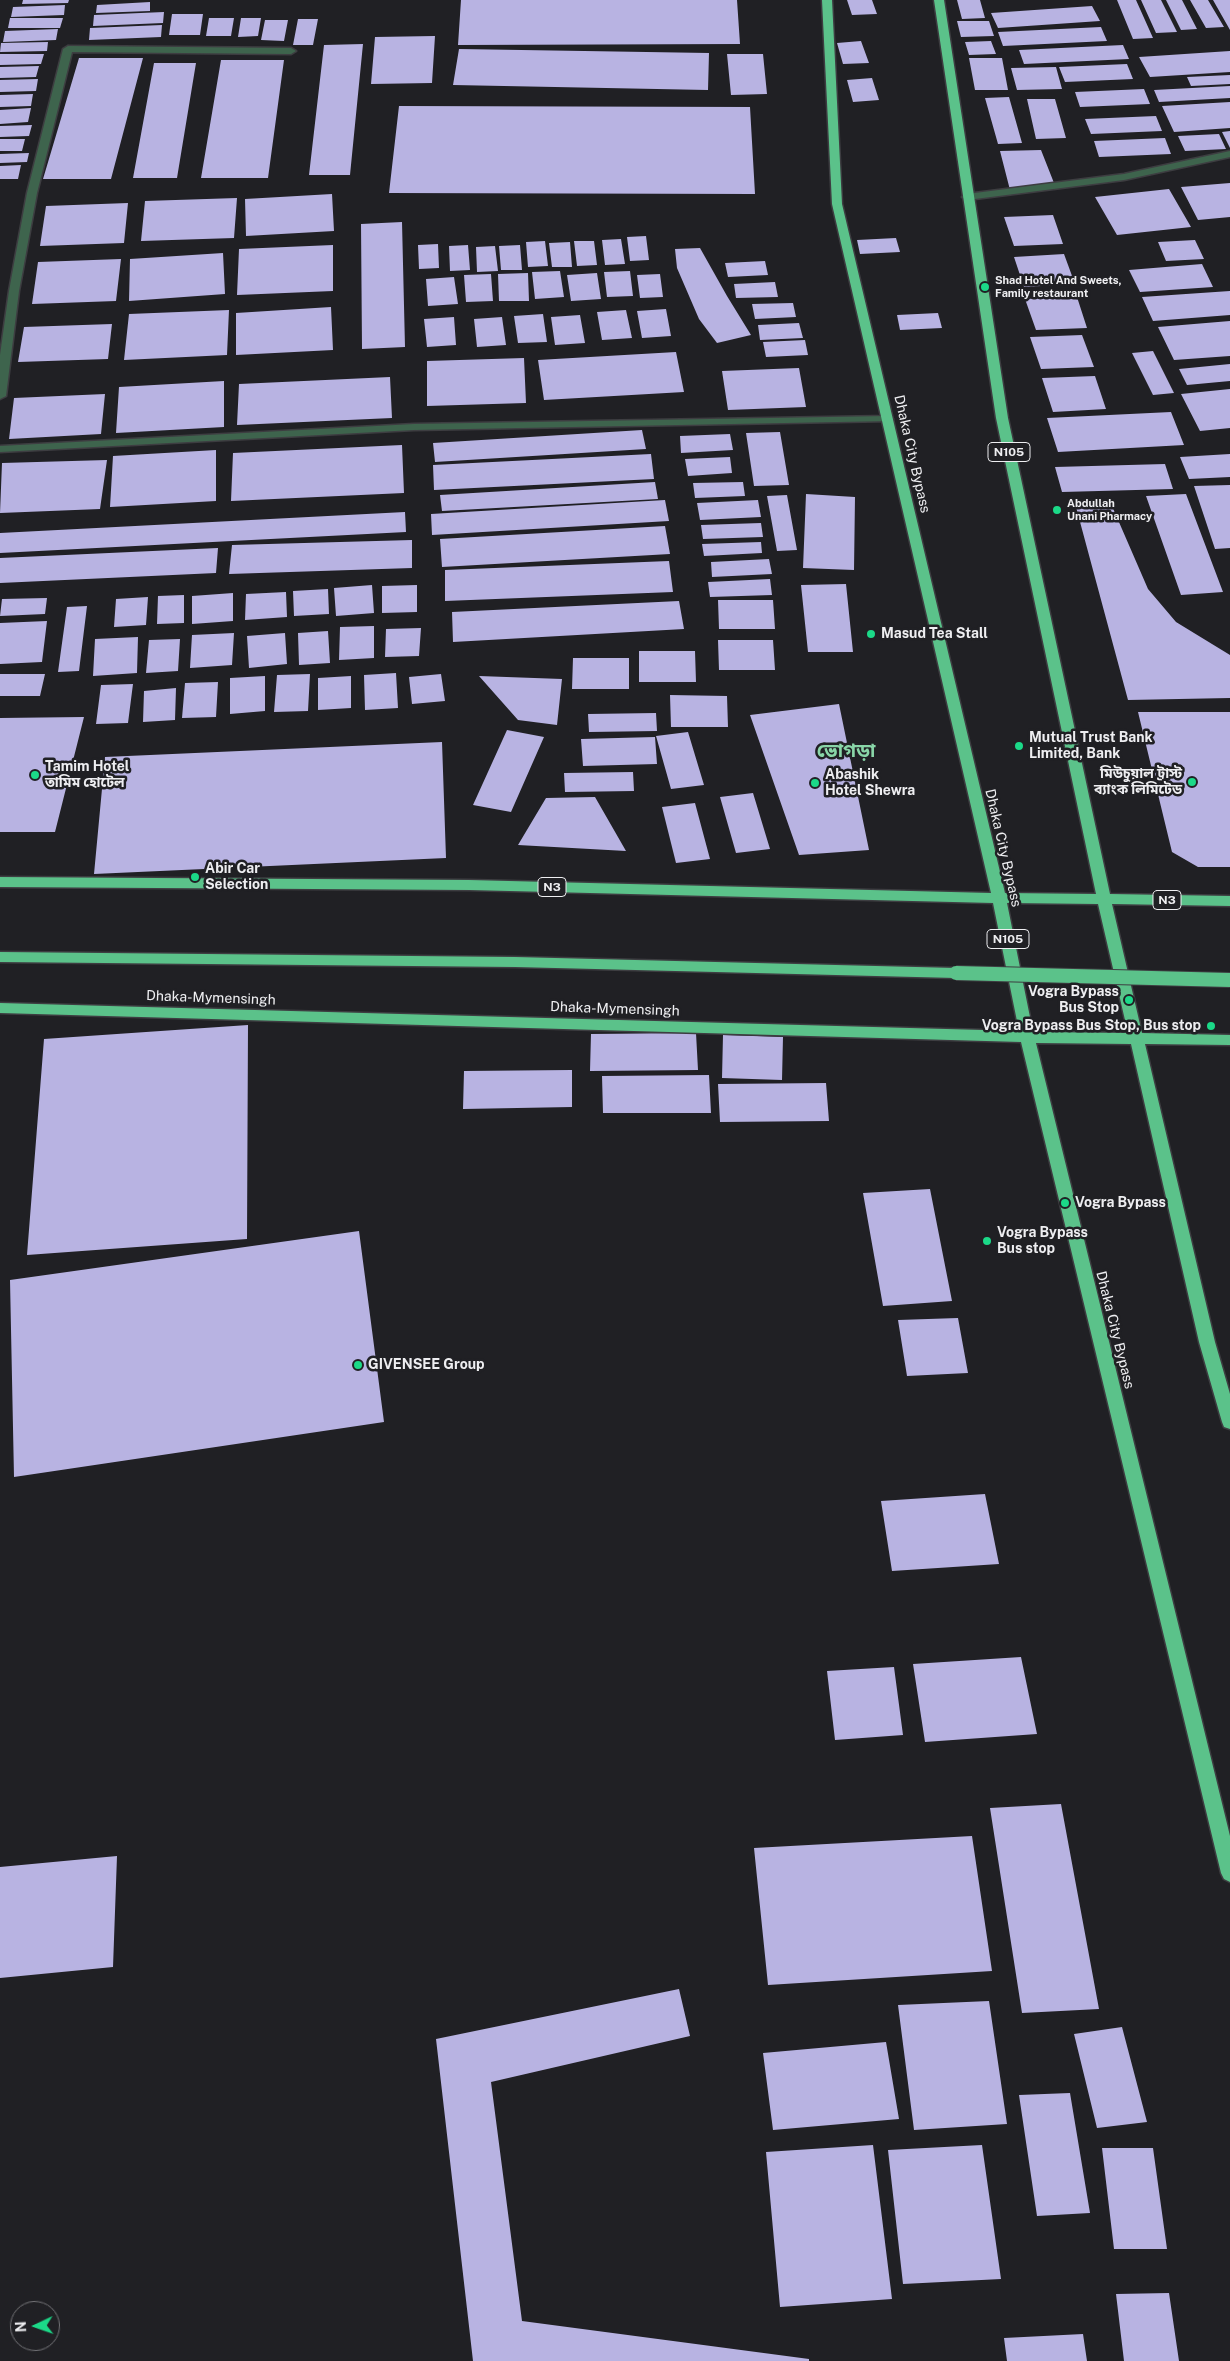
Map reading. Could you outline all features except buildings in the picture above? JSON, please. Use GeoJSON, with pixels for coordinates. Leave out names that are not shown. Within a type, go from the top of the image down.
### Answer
{"type":"FeatureCollection","features":[{"type":"Feature","properties":{"kind":"highway","name":"Dhaka City Bypass"},"geometry":{"type":"LineString","coordinates":[[827,0],[837,204],[999,898],[1027,1037],[1230,1872]]}},
{"type":"Feature","properties":{"kind":"highway","name":"N105"},"geometry":{"type":"LineString","coordinates":[[939,0],[967,197],[1002,418],[1104,899]]}},
{"type":"Feature","properties":{"kind":"highway","name":"N3"},"geometry":{"type":"LineString","coordinates":[[0,882],[469,885],[999,898],[1230,901]]}},
{"type":"Feature","properties":{"kind":"highway"},"geometry":{"type":"LineString","coordinates":[[1104,899],[1207,1342],[1230,1422]]}},
{"type":"Feature","properties":{"kind":"highway"},"geometry":{"type":"LineString","coordinates":[[0,958],[515,962],[1230,980]]}},
{"type":"Feature","properties":{"kind":"highway","name":"Dhaka-Mymensingh"},"geometry":{"type":"LineString","coordinates":[[0,1008],[1027,1037],[1230,1040]]}},
{"type":"Feature","properties":{"kind":"street"},"geometry":{"type":"LineString","coordinates":[[0,396],[14,291],[32,193],[68,49],[291,51]]}},
{"type":"Feature","properties":{"kind":"street"},"geometry":{"type":"LineString","coordinates":[[967,197],[1124,177],[1230,154]]}},
{"type":"Feature","properties":{"kind":"street"},"geometry":{"type":"LineString","coordinates":[[0,449],[414,427],[887,419]]}},
{"type":"Feature","properties":{"kind":"place","name":"Shad Hotel And Sweets, Family restaurant"},"geometry":{"type":"Point","coordinates":[985,287]}},
{"type":"Feature","properties":{"kind":"place","name":"Abdullah Unani Pharmacy"},"geometry":{"type":"Point","coordinates":[1057,510]}},
{"type":"Feature","properties":{"kind":"place","name":"Masud Tea Stall"},"geometry":{"type":"Point","coordinates":[871,634]}},
{"type":"Feature","properties":{"kind":"place","name":"Mutual Trust Bank Limited, Bank"},"geometry":{"type":"Point","coordinates":[1019,746]}},
{"type":"Feature","properties":{"kind":"place","name":"Tamim Hotel তামিম হোটেল"},"geometry":{"type":"Point","coordinates":[35,775]}},
{"type":"Feature","properties":{"kind":"place","name":"মিউচুয়াল ট্রাস্ট ব্যাংক লিমিটেড"},"geometry":{"type":"Point","coordinates":[1192,782]}},
{"type":"Feature","properties":{"kind":"place","name":"Abashik Hotel Shewra"},"geometry":{"type":"Point","coordinates":[815,783]}},
{"type":"Feature","properties":{"kind":"place","name":"Abir Car Selection"},"geometry":{"type":"Point","coordinates":[195,877]}},
{"type":"Feature","properties":{"kind":"place","name":"Vogra Bypass Bus Stop"},"geometry":{"type":"Point","coordinates":[1129,1000]}},
{"type":"Feature","properties":{"kind":"place","name":"Vogra Bypass Bus Stop, Bus stop"},"geometry":{"type":"Point","coordinates":[1211,1026]}},
{"type":"Feature","properties":{"kind":"place","name":"Vogra Bypass"},"geometry":{"type":"Point","coordinates":[1065,1203]}},
{"type":"Feature","properties":{"kind":"place","name":"Vogra Bypass Bus stop"},"geometry":{"type":"Point","coordinates":[987,1241]}},
{"type":"Feature","properties":{"kind":"place","name":"GIVENSEE Group"},"geometry":{"type":"Point","coordinates":[358,1365]}},
{"type":"Feature","properties":{"kind":"district","name":"ভোগড়া"},"geometry":{"type":"Point","coordinates":[846,751]}}]}
